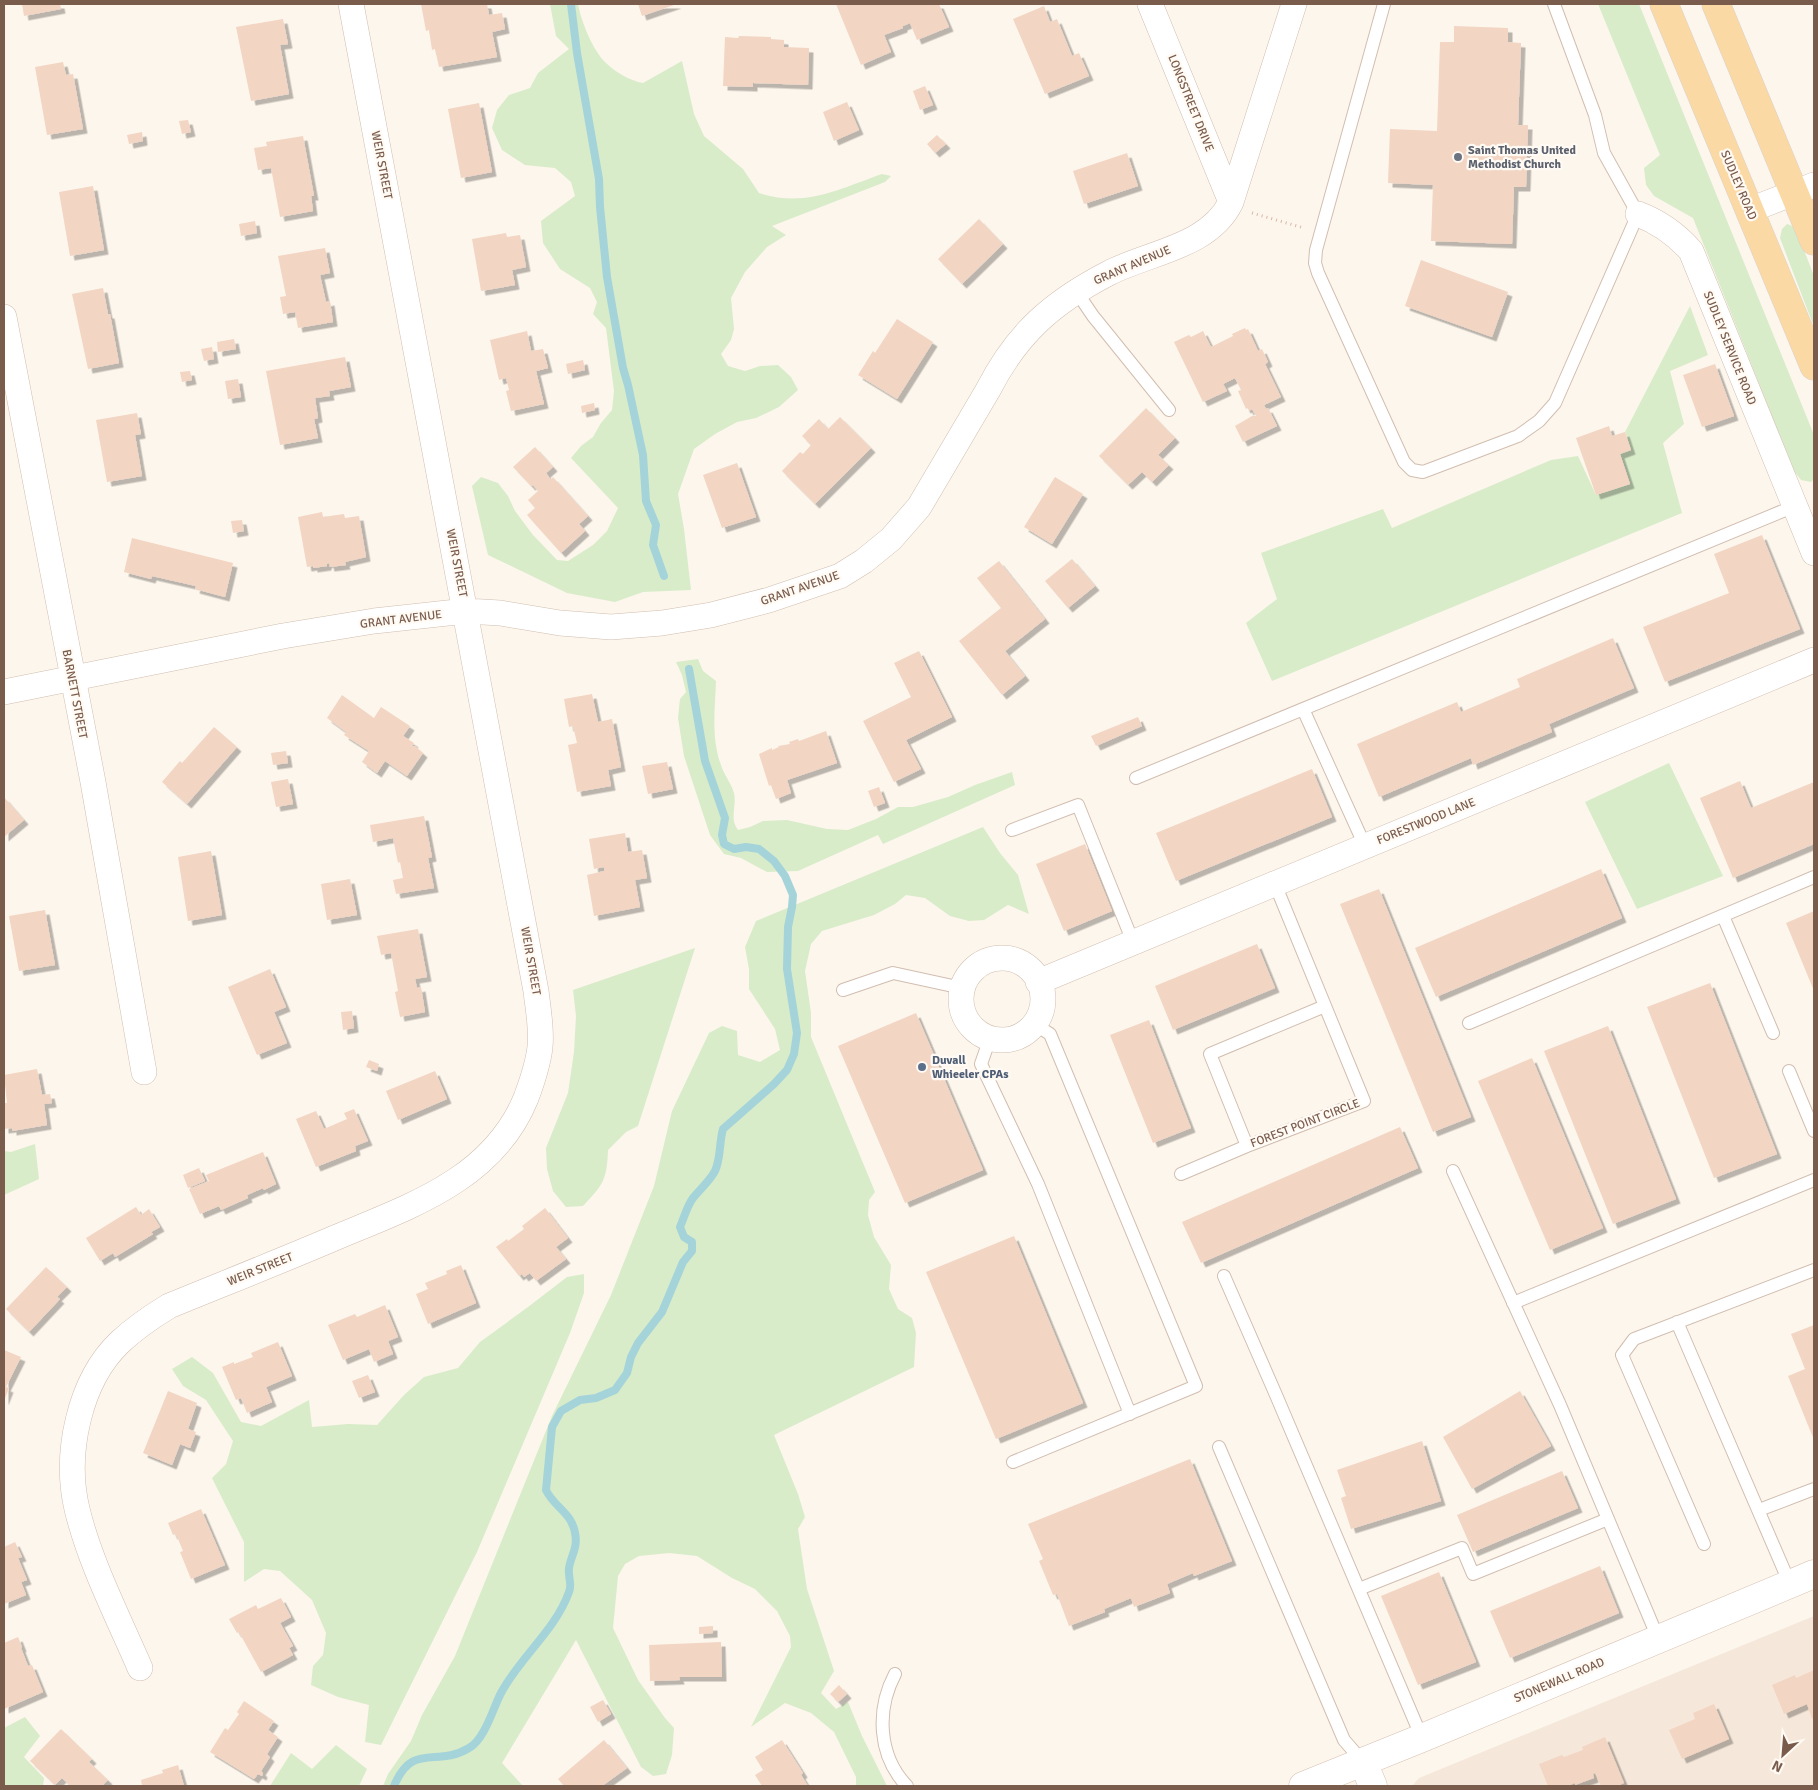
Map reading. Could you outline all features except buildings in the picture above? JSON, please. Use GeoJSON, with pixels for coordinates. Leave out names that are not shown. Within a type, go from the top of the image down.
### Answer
{"type":"FeatureCollection","features":[{"type":"Feature","properties":{"kind":"main road","name":"SUDLEY ROAD"},"geometry":{"type":"LineString","coordinates":[[1664,4],[1814,366]]}},
{"type":"Feature","properties":{"kind":"main road"},"geometry":{"type":"LineString","coordinates":[[1716,4],[1804,189],[1814,241]]}},
{"type":"Feature","properties":{"kind":"street","name":"WEIR STREET"},"geometry":{"type":"LineString","coordinates":[[140,1668],[88,1544],[77,1508],[75,1493],[73,1462],[75,1432],[88,1388],[106,1359],[119,1343],[142,1323],[169,1306],[392,1215],[461,1179],[484,1160],[502,1140],[520,1111],[533,1080],[540,1047],[540,1021],[536,991],[351,4]]}},
{"type":"Feature","properties":{"kind":"street","name":"LONGSTREET DRIVE"},"geometry":{"type":"LineString","coordinates":[[1150,4],[1230,204]]}},
{"type":"Feature","properties":{"kind":"street","name":"GRANT AVENUE"},"geometry":{"type":"LineString","coordinates":[[4,692],[283,636],[374,621],[466,611],[500,613],[560,623],[611,626],[662,623],[769,600],[840,576],[864,561],[891,539],[913,514],[998,370],[1019,340],[1045,313],[1076,291],[1111,272],[1200,235],[1220,220],[1230,204],[1294,4]]}},
{"type":"Feature","properties":{"kind":"street"},"geometry":{"type":"LineString","coordinates":[[1750,210],[1804,189]]}},
{"type":"Feature","properties":{"kind":"street","name":"SUDLEY SERVICE ROAD"},"geometry":{"type":"LineString","coordinates":[[1638,214],[1652,219],[1678,237],[1691,251],[1804,502],[1814,553]]}},
{"type":"Feature","properties":{"kind":"street","name":"BARNETT STREET"},"geometry":{"type":"LineString","coordinates":[[4,317],[144,1072]]}},
{"type":"Feature","properties":{"kind":"street","name":"FORESTWOOD LANE"},"geometry":{"type":"LineString","coordinates":[[1038,982],[1814,660]]}},
{"type":"Feature","properties":{"kind":"street"},"geometry":{"type":"LineString","coordinates":[[1000,958],[1020,963],[1029,968],[1038,982],[1042,995],[1042,1006],[1039,1015],[1034,1024],[1014,1038],[1002,1040],[990,1038],[972,1028],[966,1019],[962,1009],[962,988],[966,979],[976,968],[990,960],[1000,958]]}},
{"type":"Feature","properties":{"kind":"street","name":"STONEWALL ROAD"},"geometry":{"type":"LineString","coordinates":[[1303,1786],[1368,1774],[1422,1738],[1802,1579]]}},
{"type":"Feature","properties":{"kind":"lane"},"geometry":{"type":"LineString","coordinates":[[1384,4],[1315,257],[1318,273],[1404,462],[1412,470],[1423,472],[1518,436],[1539,422],[1555,403],[1638,214],[1604,153],[1595,115],[1554,4]]}},
{"type":"Feature","properties":{"kind":"lane"},"geometry":{"type":"LineString","coordinates":[[1076,291],[1093,316],[1169,410]]}},
{"type":"Feature","properties":{"kind":"lane"},"geometry":{"type":"LineString","coordinates":[[1136,778],[1804,502]]}},
{"type":"Feature","properties":{"kind":"lane"},"geometry":{"type":"LineString","coordinates":[[1303,709],[1365,846]]}},
{"type":"Feature","properties":{"kind":"lane"},"geometry":{"type":"LineString","coordinates":[[1012,830],[1078,806],[1134,942]]}},
{"type":"Feature","properties":{"kind":"lane"},"geometry":{"type":"LineString","coordinates":[[1469,1023],[1814,877]]}},
{"type":"Feature","properties":{"kind":"lane","name":"FOREST POINT CIRCLE"},"geometry":{"type":"LineString","coordinates":[[1275,884],[1364,1101],[1247,1146],[1210,1054],[1325,1006]]}},
{"type":"Feature","properties":{"kind":"lane"},"geometry":{"type":"LineString","coordinates":[[1723,916],[1773,1033]]}},
{"type":"Feature","properties":{"kind":"lane"},"geometry":{"type":"LineString","coordinates":[[843,990],[894,974],[962,988]]}},
{"type":"Feature","properties":{"kind":"lane"},"geometry":{"type":"LineString","coordinates":[[1013,1462],[1196,1386],[1050,1034],[1034,1024]]}},
{"type":"Feature","properties":{"kind":"lane"},"geometry":{"type":"LineString","coordinates":[[990,1038],[981,1064],[1038,1184],[1130,1414]]}},
{"type":"Feature","properties":{"kind":"lane"},"geometry":{"type":"LineString","coordinates":[[1788,1071],[1814,1131]]}},
{"type":"Feature","properties":{"kind":"lane"},"geometry":{"type":"LineString","coordinates":[[1181,1174],[1247,1146]]}},
{"type":"Feature","properties":{"kind":"lane"},"geometry":{"type":"LineString","coordinates":[[1452,1172],[1560,1405],[1658,1638]]}},
{"type":"Feature","properties":{"kind":"lane"},"geometry":{"type":"LineString","coordinates":[[1513,1303],[1814,1180]]}},
{"type":"Feature","properties":{"kind":"lane"},"geometry":{"type":"LineString","coordinates":[[1704,1544],[1622,1355],[1634,1339],[1814,1270]]}},
{"type":"Feature","properties":{"kind":"lane"},"geometry":{"type":"LineString","coordinates":[[1224,1276],[1422,1738]]}},
{"type":"Feature","properties":{"kind":"lane"},"geometry":{"type":"LineString","coordinates":[[1677,1322],[1759,1510],[1802,1579]]}},
{"type":"Feature","properties":{"kind":"lane"},"geometry":{"type":"LineString","coordinates":[[1218,1447],[1344,1740],[1368,1774]]}},
{"type":"Feature","properties":{"kind":"lane"},"geometry":{"type":"LineString","coordinates":[[1759,1510],[1814,1489]]}},
{"type":"Feature","properties":{"kind":"lane"},"geometry":{"type":"LineString","coordinates":[[1359,1589],[1462,1548],[1473,1574],[1608,1519]]}},
{"type":"Feature","properties":{"kind":"lane"},"geometry":{"type":"LineString","coordinates":[[895,1674],[884,1701],[882,1724],[888,1756],[907,1786]]}},
{"type":"Feature","properties":{"kind":"path"},"geometry":{"type":"LineString","coordinates":[[1230,204],[1321,233]]}},
{"type":"Feature","properties":{"kind":"shaded area"},"geometry":{"type":"Polygon","coordinates":[[[1814,1616],[1814,1786],[1412,1786],[1419,1778],[1814,1616]]]}},
{"type":"Feature","properties":{"kind":"green space"},"geometry":{"type":"Polygon","coordinates":[[[550,4],[578,4],[592,44],[601,58],[618,73],[628,78],[643,83],[682,61],[694,114],[704,136],[743,169],[759,193],[776,197],[807,198],[836,191],[882,174],[891,176],[885,182],[772,226],[786,235],[767,247],[745,272],[731,298],[734,329],[731,340],[721,354],[728,366],[745,371],[760,366],[778,365],[791,377],[798,390],[779,407],[756,418],[737,422],[715,434],[694,449],[678,494],[691,590],[643,592],[615,602],[567,593],[488,555],[472,486],[481,477],[498,483],[508,496],[515,511],[533,535],[557,560],[568,561],[593,545],[607,531],[618,508],[571,458],[581,446],[593,437],[601,423],[612,410],[614,391],[606,328],[593,314],[597,302],[590,288],[560,269],[543,243],[541,221],[575,196],[571,182],[555,168],[525,165],[502,150],[492,128],[497,110],[509,95],[530,88],[538,73],[569,49],[556,36],[550,4]]]}},
{"type":"Feature","properties":{"kind":"green space"},"geometry":{"type":"Polygon","coordinates":[[[1598,4],[1639,4],[1814,435],[1814,479],[1811,482],[1801,480],[1794,471],[1693,218],[1654,196],[1646,185],[1644,168],[1660,155],[1598,4]]]}},
{"type":"Feature","properties":{"kind":"green space"},"geometry":{"type":"Polygon","coordinates":[[[1787,224],[1795,227],[1814,276],[1814,327],[1780,238],[1782,229],[1787,224]]]}},
{"type":"Feature","properties":{"kind":"green space"},"geometry":{"type":"Polygon","coordinates":[[[1690,306],[1708,355],[1670,371],[1684,424],[1663,443],[1682,513],[1272,681],[1246,623],[1277,599],[1261,553],[1383,509],[1392,528],[1551,460],[1578,456],[1596,495],[1630,484],[1620,454],[1631,450],[1625,432],[1690,306]]]}},
{"type":"Feature","properties":{"kind":"green space"},"geometry":{"type":"Polygon","coordinates":[[[698,659],[703,671],[716,681],[714,723],[716,744],[722,769],[734,793],[734,821],[738,830],[763,821],[787,820],[827,829],[848,830],[876,819],[898,807],[913,807],[948,797],[1012,772],[1015,785],[883,844],[878,835],[798,871],[767,872],[741,858],[724,854],[710,835],[684,756],[678,718],[680,699],[686,692],[682,675],[676,662],[698,659]]]}},
{"type":"Feature","properties":{"kind":"green space"},"geometry":{"type":"Polygon","coordinates":[[[1669,763],[1723,876],[1637,909],[1585,802],[1669,763]]]}},
{"type":"Feature","properties":{"kind":"green space"},"geometry":{"type":"Polygon","coordinates":[[[983,827],[1000,853],[1018,875],[1029,914],[1008,905],[984,920],[969,921],[950,916],[925,898],[906,895],[895,904],[874,915],[822,931],[811,944],[805,971],[811,1013],[811,1037],[875,1192],[869,1200],[868,1215],[874,1237],[891,1265],[889,1289],[898,1309],[912,1318],[916,1333],[914,1367],[774,1435],[798,1494],[805,1517],[798,1529],[807,1589],[834,1671],[821,1693],[836,1709],[848,1702],[862,1736],[887,1786],[856,1786],[856,1777],[834,1732],[811,1713],[785,1703],[751,1727],[791,1647],[790,1636],[777,1611],[755,1589],[732,1578],[697,1556],[669,1553],[639,1556],[625,1564],[618,1576],[613,1628],[638,1680],[674,1728],[672,1755],[666,1774],[653,1776],[641,1767],[576,1640],[502,1763],[523,1786],[383,1786],[388,1774],[411,1741],[422,1715],[455,1656],[552,1416],[611,1295],[654,1186],[672,1111],[709,1033],[722,1026],[737,1031],[738,1055],[760,1062],[780,1050],[775,1029],[749,989],[749,969],[745,947],[756,921],[983,827]]]}},
{"type":"Feature","properties":{"kind":"green space"},"geometry":{"type":"Polygon","coordinates":[[[695,948],[638,1126],[626,1132],[608,1150],[603,1181],[590,1199],[583,1206],[566,1207],[553,1191],[547,1169],[546,1148],[568,1093],[574,1052],[576,1016],[573,990],[695,948]]]}},
{"type":"Feature","properties":{"kind":"green space"},"geometry":{"type":"Polygon","coordinates":[[[35,1144],[39,1179],[4,1195],[4,1151],[11,1152],[35,1144]]]}},
{"type":"Feature","properties":{"kind":"green space"},"geometry":{"type":"Polygon","coordinates":[[[584,1274],[584,1293],[570,1333],[477,1552],[381,1745],[365,1742],[369,1705],[338,1697],[311,1685],[313,1666],[323,1655],[326,1633],[312,1600],[280,1571],[264,1569],[244,1582],[244,1542],[212,1478],[226,1464],[233,1441],[206,1400],[183,1386],[172,1369],[192,1357],[213,1373],[241,1422],[261,1426],[309,1400],[312,1427],[348,1424],[377,1425],[404,1395],[424,1377],[458,1368],[480,1342],[567,1277],[584,1274]]]}},
{"type":"Feature","properties":{"kind":"green space"},"geometry":{"type":"Polygon","coordinates":[[[25,1717],[40,1736],[24,1757],[44,1778],[43,1786],[4,1786],[4,1728],[25,1717]]]}},
{"type":"Feature","properties":{"kind":"green space"},"geometry":{"type":"Polygon","coordinates":[[[336,1745],[367,1769],[359,1786],[270,1786],[291,1753],[312,1769],[336,1745]]]}},
{"type":"Feature","properties":{"kind":"waterway"},"geometry":{"type":"LineString","coordinates":[[571,4],[577,53],[599,179],[607,277],[623,368],[643,455],[646,501],[656,525],[653,545],[664,576]]}},
{"type":"Feature","properties":{"kind":"waterway"},"geometry":{"type":"LineString","coordinates":[[394,1786],[401,1772],[417,1759],[457,1754],[475,1744],[484,1731],[509,1680],[546,1632],[563,1606],[570,1589],[569,1569],[576,1539],[570,1520],[546,1490],[552,1427],[561,1411],[580,1400],[596,1398],[615,1390],[627,1373],[631,1357],[638,1343],[662,1312],[683,1262],[692,1251],[692,1242],[684,1237],[680,1227],[691,1201],[715,1171],[723,1129],[774,1084],[787,1070],[794,1054],[797,1033],[787,969],[788,927],[793,895],[785,876],[774,861],[759,849],[746,847],[734,849],[724,844],[722,835],[725,818],[705,761],[689,669]]}},
{"type":"Feature","properties":{"kind":"place","name":"Saint Thomas United Methodist Church"},"geometry":{"type":"Point","coordinates":[1458,157]}},
{"type":"Feature","properties":{"kind":"place","name":"Duvall Whieeler CPAs"},"geometry":{"type":"Point","coordinates":[922,1067]}}]}
